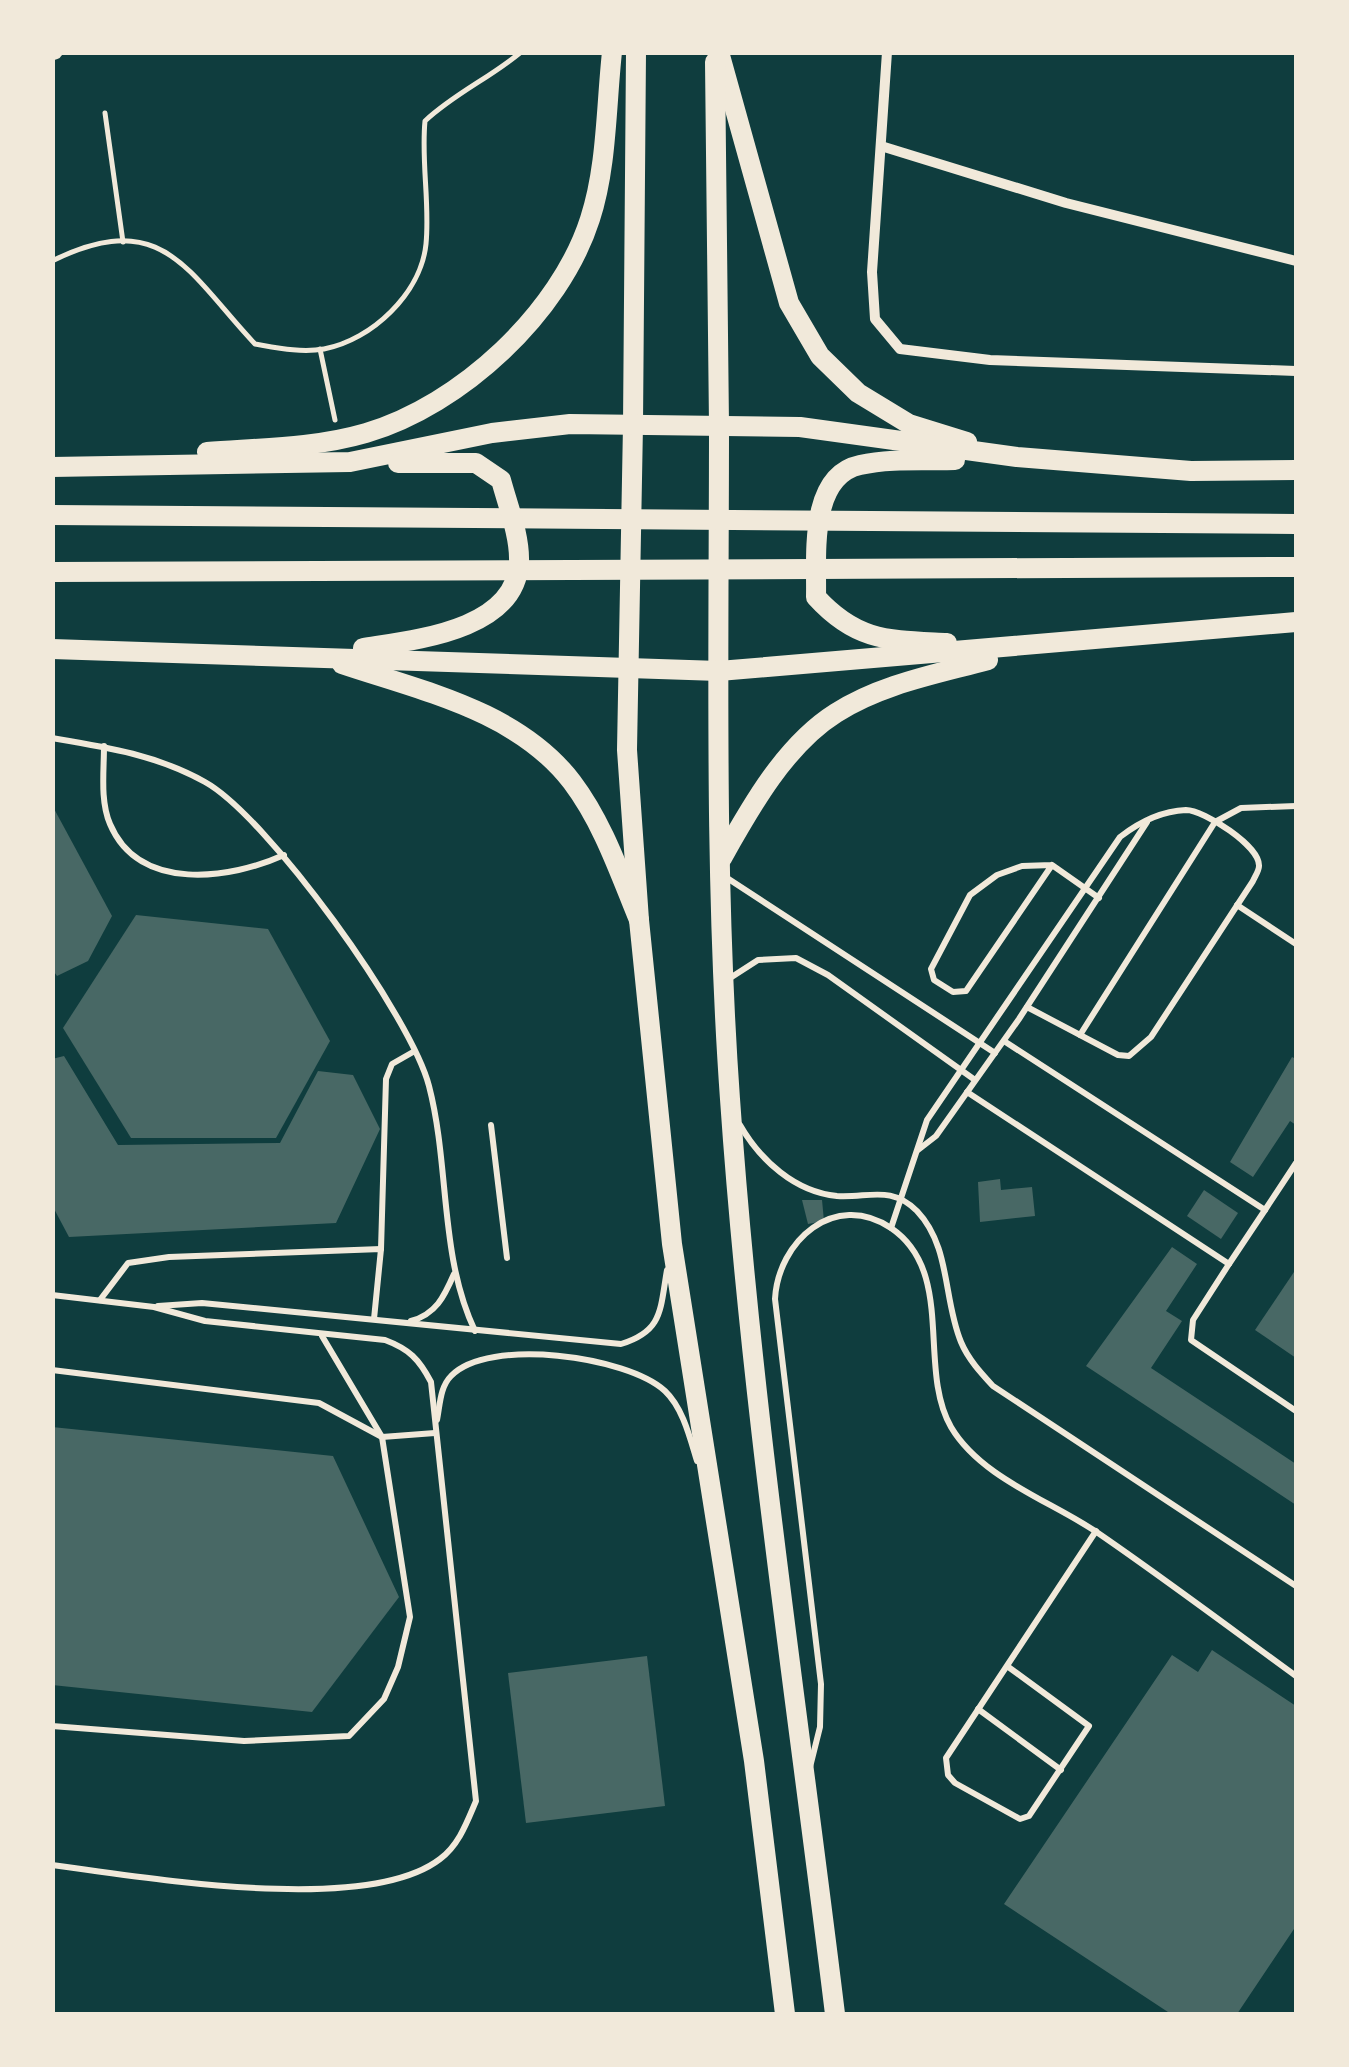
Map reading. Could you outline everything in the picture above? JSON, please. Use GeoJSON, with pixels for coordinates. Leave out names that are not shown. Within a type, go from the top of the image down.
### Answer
{"type":"FeatureCollection","features":[{"type":"Feature","properties":{"kind":"main road"},"geometry":{"type":"LineString","coordinates":[[52,465],[298,446],[366,433],[452,391],[525,326],[571,262],[596,198],[612,52]]}},
{"type":"Feature","properties":{"kind":"main road"},"geometry":{"type":"LineString","coordinates":[[636,52],[627,750],[672,1244],[720,1539],[785,2014]]}},
{"type":"Feature","properties":{"kind":"main road"},"geometry":{"type":"LineString","coordinates":[[717,52],[719,671],[730,1102],[836,2014]]}},
{"type":"Feature","properties":{"kind":"main road"},"geometry":{"type":"LineString","coordinates":[[717,52],[790,302],[820,356],[858,393],[910,424],[1017,456]]}},
{"type":"Feature","properties":{"kind":"main road"},"geometry":{"type":"LineString","coordinates":[[350,462],[492,432],[570,424],[718,425],[800,427],[1017,456],[1191,471],[1296,470]]}},
{"type":"Feature","properties":{"kind":"main road"},"geometry":{"type":"LineString","coordinates":[[1017,456],[856,465],[833,481],[817,525],[816,597],[838,621],[880,640],[1036,647]]}},
{"type":"Feature","properties":{"kind":"main road"},"geometry":{"type":"LineString","coordinates":[[52,465],[476,463],[501,480],[519,565],[512,588],[470,626],[430,638],[316,656]]}},
{"type":"Feature","properties":{"kind":"main road"},"geometry":{"type":"LineString","coordinates":[[52,515],[1296,524]]}},
{"type":"Feature","properties":{"kind":"main road"},"geometry":{"type":"LineString","coordinates":[[52,572],[1296,567]]}},
{"type":"Feature","properties":{"kind":"main road"},"geometry":{"type":"LineString","coordinates":[[52,650],[719,671],[1296,622]]}},
{"type":"Feature","properties":{"kind":"main road"},"geometry":{"type":"LineString","coordinates":[[722,866],[750,810],[788,759],[834,714],[897,684],[1036,647]]}},
{"type":"Feature","properties":{"kind":"main road"},"geometry":{"type":"LineString","coordinates":[[316,656],[468,706],[522,736],[571,781],[606,840],[640,920]]}},
{"type":"Feature","properties":{"kind":"street"},"geometry":{"type":"LineString","coordinates":[[887,52],[872,272],[875,319],[900,348],[990,360],[1296,371]]}},
{"type":"Feature","properties":{"kind":"street"},"geometry":{"type":"LineString","coordinates":[[881,146],[1066,203],[1296,261]]}},
{"type":"Feature","properties":{"kind":"lane"},"geometry":{"type":"LineString","coordinates":[[52,738],[140,753],[206,782],[240,808],[284,856],[386,1002],[428,1080],[440,1139],[454,1273],[475,1332]]}},
{"type":"Feature","properties":{"kind":"lane"},"geometry":{"type":"LineString","coordinates":[[104,746],[109,822],[120,841],[147,863],[212,877],[249,872],[284,856]]}},
{"type":"Feature","properties":{"kind":"lane"},"geometry":{"type":"LineString","coordinates":[[1080,1035],[1215,822],[1241,808],[1296,806]]}},
{"type":"Feature","properties":{"kind":"lane"},"geometry":{"type":"LineString","coordinates":[[891,1228],[924,1127],[1120,837],[1148,821],[1184,810],[1198,812],[1243,841],[1259,866],[1141,1047],[1129,1056],[1118,1055],[1028,1007]]}},
{"type":"Feature","properties":{"kind":"lane"},"geometry":{"type":"LineString","coordinates":[[918,1150],[936,1136],[1028,1007],[1148,821]]}},
{"type":"Feature","properties":{"kind":"lane"},"geometry":{"type":"LineString","coordinates":[[1052,865],[966,992],[953,992],[934,980],[931,969],[970,896],[997,874],[1022,866],[1052,865],[1099,898]]}},
{"type":"Feature","properties":{"kind":"lane"},"geometry":{"type":"LineString","coordinates":[[722,866],[995,1053]]}},
{"type":"Feature","properties":{"kind":"lane"},"geometry":{"type":"LineString","coordinates":[[1237,905],[1296,944]]}},
{"type":"Feature","properties":{"kind":"lane"},"geometry":{"type":"LineString","coordinates":[[726,980],[758,960],[796,958],[828,975],[976,1080]]}},
{"type":"Feature","properties":{"kind":"lane"},"geometry":{"type":"LineString","coordinates":[[1004,1041],[1265,1210]]}},
{"type":"Feature","properties":{"kind":"lane"},"geometry":{"type":"LineString","coordinates":[[374,1319],[381,1249],[386,1079],[399,1058],[413,1052]]}},
{"type":"Feature","properties":{"kind":"lane"},"geometry":{"type":"LineString","coordinates":[[967,1092],[1229,1264]]}},
{"type":"Feature","properties":{"kind":"lane"},"geometry":{"type":"LineString","coordinates":[[730,1102],[759,1154],[790,1179],[827,1194],[880,1192],[903,1200],[934,1238],[961,1345],[975,1366],[1014,1402],[1296,1586]]}},
{"type":"Feature","properties":{"kind":"lane"},"geometry":{"type":"LineString","coordinates":[[491,1125],[508,1258]]}},
{"type":"Feature","properties":{"kind":"lane"},"geometry":{"type":"LineString","coordinates":[[1296,1163],[1193,1320],[1191,1340],[1296,1411]]}},
{"type":"Feature","properties":{"kind":"lane"},"geometry":{"type":"LineString","coordinates":[[806,1777],[820,1727],[821,1684],[776,1282],[786,1254],[815,1225],[847,1216],[891,1228],[911,1249],[934,1320],[939,1397],[958,1437],[994,1469],[1096,1531],[1296,1676]]}},
{"type":"Feature","properties":{"kind":"lane"},"geometry":{"type":"LineString","coordinates":[[52,1295],[154,1306],[202,1303],[595,1345],[620,1344],[646,1337],[655,1326],[672,1244]]}},
{"type":"Feature","properties":{"kind":"lane"},"geometry":{"type":"LineString","coordinates":[[100,1300],[128,1263],[169,1257],[381,1249]]}},
{"type":"Feature","properties":{"kind":"lane"},"geometry":{"type":"LineString","coordinates":[[405,1323],[426,1317],[442,1301],[454,1273]]}},
{"type":"Feature","properties":{"kind":"lane"},"geometry":{"type":"LineString","coordinates":[[52,1865],[212,1884],[331,1889],[398,1880],[440,1859],[462,1835],[476,1800],[431,1382],[408,1348],[384,1340],[205,1321],[154,1306]]}},
{"type":"Feature","properties":{"kind":"lane"},"geometry":{"type":"LineString","coordinates":[[934,1320],[952,1316]]}},
{"type":"Feature","properties":{"kind":"lane"},"geometry":{"type":"LineString","coordinates":[[52,1726],[244,1741],[349,1736],[384,1699],[398,1667],[410,1618],[382,1437],[321,1335]]}},
{"type":"Feature","properties":{"kind":"lane"},"geometry":{"type":"LineString","coordinates":[[435,1432],[442,1389],[450,1376],[474,1358],[502,1355],[589,1360],[630,1369],[666,1392],[687,1425],[720,1539]]}},
{"type":"Feature","properties":{"kind":"lane"},"geometry":{"type":"LineString","coordinates":[[52,1370],[319,1403],[382,1437],[435,1432]]}},
{"type":"Feature","properties":{"kind":"lane"},"geometry":{"type":"LineString","coordinates":[[1007,1666],[1088,1726],[1028,1816],[1020,1819],[964,1790],[948,1774],[946,1758],[1096,1531]]}},
{"type":"Feature","properties":{"kind":"lane"},"geometry":{"type":"LineString","coordinates":[[978,1710],[1061,1770]]}},
{"type":"Feature","properties":{"kind":"path"},"geometry":{"type":"LineString","coordinates":[[52,261],[92,242],[145,242],[190,266],[255,344],[320,350],[381,321],[416,282],[426,246],[422,154],[425,120],[455,93],[500,70],[521,52]]}},
{"type":"Feature","properties":{"kind":"path"},"geometry":{"type":"LineString","coordinates":[[105,112],[123,242]]}},
{"type":"Feature","properties":{"kind":"path"},"geometry":{"type":"LineString","coordinates":[[320,350],[339,438]]}},
{"type":"Feature","properties":{"kind":"building"},"geometry":{"type":"Polygon","coordinates":[[[52,805],[112,916],[88,961],[57,976],[52,969],[52,805]]]}},
{"type":"Feature","properties":{"kind":"building"},"geometry":{"type":"Polygon","coordinates":[[[136,915],[268,929],[330,1041],[276,1138],[131,1138],[63,1028],[136,915]]]}},
{"type":"Feature","properties":{"kind":"building"},"geometry":{"type":"Polygon","coordinates":[[[64,1056],[118,1145],[280,1143],[318,1071],[353,1075],[380,1129],[336,1223],[69,1237],[52,1205],[52,1059],[64,1056]]]}},
{"type":"Feature","properties":{"kind":"building"},"geometry":{"type":"Polygon","coordinates":[[[1292,1057],[1296,1059],[1296,1125],[1290,1121],[1253,1177],[1230,1162],[1292,1057]]]}},
{"type":"Feature","properties":{"kind":"building"},"geometry":{"type":"Polygon","coordinates":[[[1000,1179],[1001,1190],[1032,1187],[1035,1216],[980,1222],[978,1182],[1000,1179]]]}},
{"type":"Feature","properties":{"kind":"building"},"geometry":{"type":"Polygon","coordinates":[[[1204,1190],[1238,1213],[1221,1239],[1187,1216],[1204,1190]]]}},
{"type":"Feature","properties":{"kind":"building"},"geometry":{"type":"Polygon","coordinates":[[[802,1200],[822,1200],[824,1221],[808,1224],[802,1200]]]}},
{"type":"Feature","properties":{"kind":"building"},"geometry":{"type":"Polygon","coordinates":[[[1172,1247],[1197,1264],[1166,1311],[1182,1321],[1151,1368],[1296,1464],[1296,1505],[1086,1366],[1172,1247]]]}},
{"type":"Feature","properties":{"kind":"building"},"geometry":{"type":"Polygon","coordinates":[[[1296,1269],[1296,1358],[1255,1330],[1296,1269]]]}},
{"type":"Feature","properties":{"kind":"building"},"geometry":{"type":"Polygon","coordinates":[[[52,1427],[333,1456],[399,1597],[312,1712],[52,1685],[52,1427]]]}},
{"type":"Feature","properties":{"kind":"building"},"geometry":{"type":"Polygon","coordinates":[[[1212,1650],[1296,1706],[1296,1926],[1237,2014],[1171,2014],[1004,1904],[1172,1655],[1198,1672],[1212,1650]]]}},
{"type":"Feature","properties":{"kind":"building"},"geometry":{"type":"Polygon","coordinates":[[[647,1656],[665,1806],[526,1823],[508,1673],[647,1656]]]}}]}
